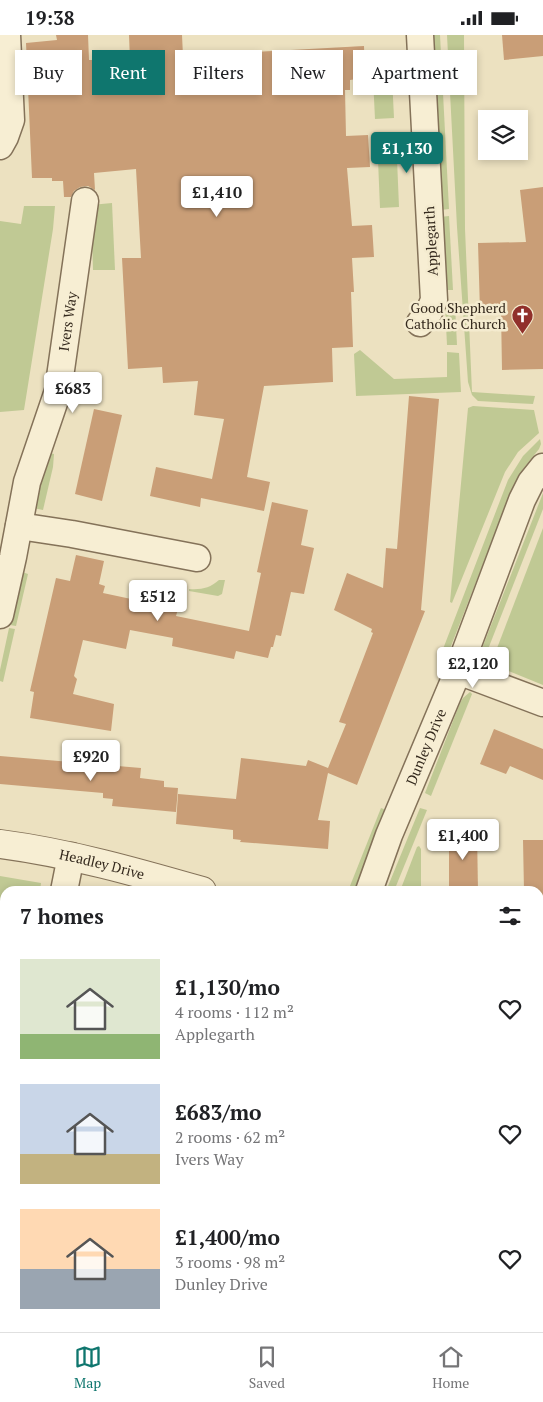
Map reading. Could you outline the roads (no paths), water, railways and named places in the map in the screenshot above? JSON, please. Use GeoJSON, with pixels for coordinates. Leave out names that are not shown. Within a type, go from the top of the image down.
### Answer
{"type":"FeatureCollection","features":[{"type":"Feature","properties":{"kind":"street"},"geometry":{"type":"LineString","coordinates":[[0,146],[11,120],[7,35]]}},
{"type":"Feature","properties":{"kind":"street","name":"Applegarth"},"geometry":{"type":"LineString","coordinates":[[420,35],[434,299],[429,312],[420,323]]}},
{"type":"Feature","properties":{"kind":"street","name":"Ivers Way"},"geometry":{"type":"LineString","coordinates":[[0,615],[27,482],[58,391],[85,201]]}},
{"type":"Feature","properties":{"kind":"street","name":"Dunley Drive"},"geometry":{"type":"LineString","coordinates":[[371,886],[458,671],[522,500],[531,482],[543,467]]}},
{"type":"Feature","properties":{"kind":"street"},"geometry":{"type":"LineString","coordinates":[[19,526],[72,534],[197,558]]}},
{"type":"Feature","properties":{"kind":"street"},"geometry":{"type":"LineString","coordinates":[[458,671],[543,703]]}},
{"type":"Feature","properties":{"kind":"street","name":"Headley Drive"},"geometry":{"type":"LineString","coordinates":[[0,844],[71,856],[186,886]]}},
{"type":"Feature","properties":{"kind":"street"},"geometry":{"type":"LineString","coordinates":[[65,886],[71,856]]}},
{"type":"Feature","properties":{"kind":"place","name":"Good Shepherd Catholic Church"},"geometry":{"type":"Point","coordinates":[522,335]}}]}
